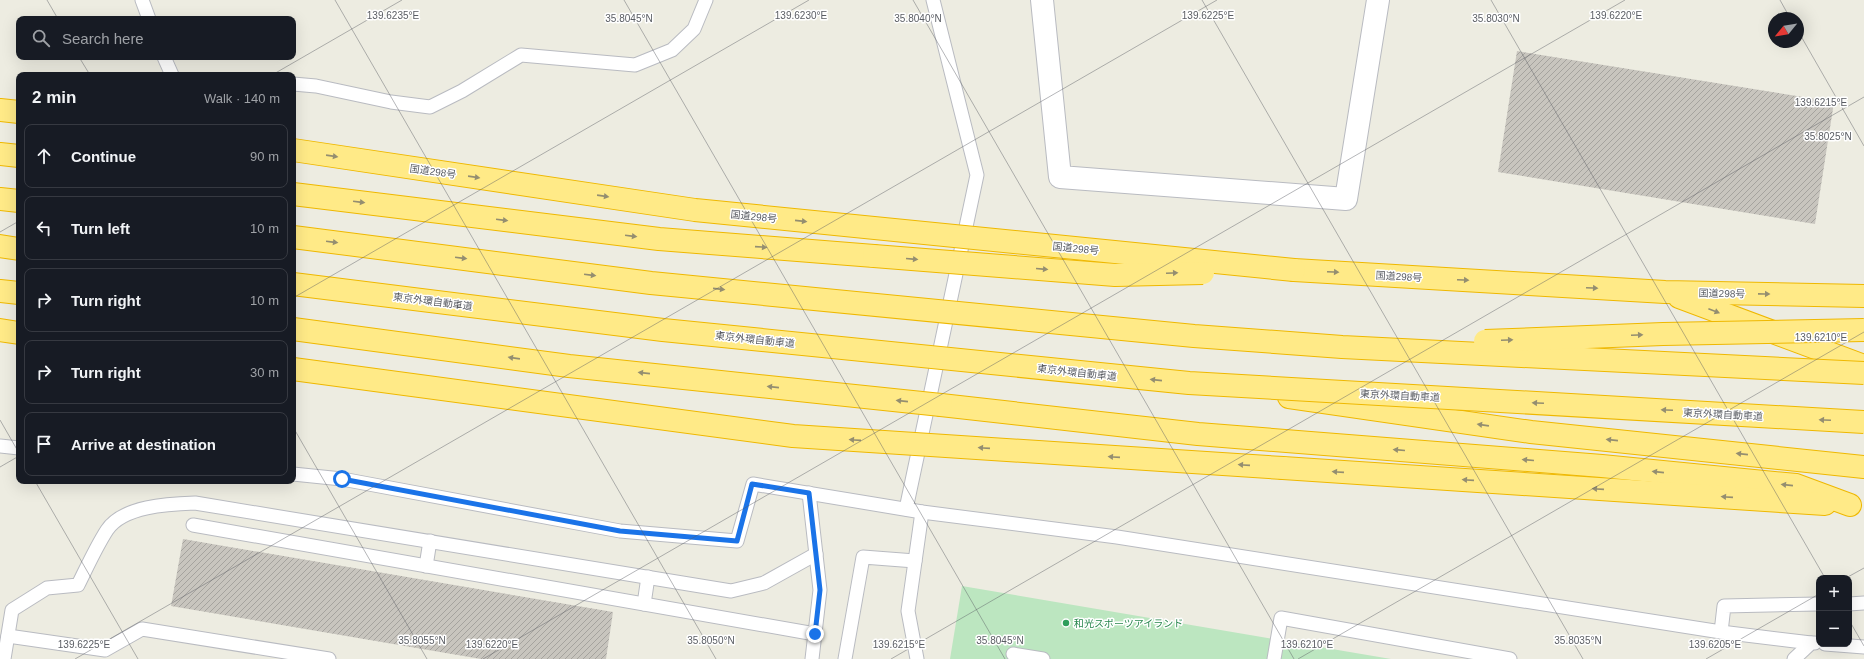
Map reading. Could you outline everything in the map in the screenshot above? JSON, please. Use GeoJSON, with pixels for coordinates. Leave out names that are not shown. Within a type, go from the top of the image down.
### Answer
{"type":"FeatureCollection","features":[{"type":"Feature","properties":{"kind":"highway"},"geometry":{"type":"LineString","coordinates":[[0,110],[16,112]]}},
{"type":"Feature","properties":{"kind":"highway","name":"国道298号"},"geometry":{"type":"LineString","coordinates":[[296,150],[695,210],[1294,270],[1665,292],[1864,296]]}},
{"type":"Feature","properties":{"kind":"highway"},"geometry":{"type":"LineString","coordinates":[[0,154],[16,156]]}},
{"type":"Feature","properties":{"kind":"highway"},"geometry":{"type":"LineString","coordinates":[[296,194],[659,239],[1115,275],[1294,270]]}},
{"type":"Feature","properties":{"kind":"highway"},"geometry":{"type":"LineString","coordinates":[[0,199],[16,201]]}},
{"type":"Feature","properties":{"kind":"highway"},"geometry":{"type":"LineString","coordinates":[[296,237],[651,283],[1194,336],[1342,347],[1864,373]]}},
{"type":"Feature","properties":{"kind":"highway"},"geometry":{"type":"LineString","coordinates":[[0,246],[16,249]]}},
{"type":"Feature","properties":{"kind":"highway","name":"東京外環自動車道"},"geometry":{"type":"LineString","coordinates":[[296,284],[663,330],[1189,383],[1864,422]]}},
{"type":"Feature","properties":{"kind":"highway"},"geometry":{"type":"LineString","coordinates":[[0,290],[16,293]]}},
{"type":"Feature","properties":{"kind":"highway"},"geometry":{"type":"LineString","coordinates":[[1665,292],[1864,366]]}},
{"type":"Feature","properties":{"kind":"highway"},"geometry":{"type":"LineString","coordinates":[[296,329],[569,366],[941,405],[1198,434],[1602,466],[1796,486],[1857,506]]}},
{"type":"Feature","properties":{"kind":"highway"},"geometry":{"type":"LineString","coordinates":[[0,330],[16,332]]}},
{"type":"Feature","properties":{"kind":"highway"},"geometry":{"type":"LineString","coordinates":[[1342,347],[1663,334],[1864,330]]}},
{"type":"Feature","properties":{"kind":"highway"},"geometry":{"type":"LineString","coordinates":[[296,369],[793,436],[1857,506]]}},
{"type":"Feature","properties":{"kind":"highway"},"geometry":{"type":"LineString","coordinates":[[1189,383],[1531,432],[1864,467]]}},
{"type":"Feature","properties":{"kind":"street"},"geometry":{"type":"LineString","coordinates":[[1042,0],[1060,177],[1346,199],[1378,0]]}},
{"type":"Feature","properties":{"kind":"lane"},"geometry":{"type":"LineString","coordinates":[[142,0],[149,16]]}},
{"type":"Feature","properties":{"kind":"lane"},"geometry":{"type":"LineString","coordinates":[[296,84],[316,86],[391,102],[430,107],[462,91],[521,55],[635,65],[672,50],[694,29],[706,0]]}},
{"type":"Feature","properties":{"kind":"lane"},"geometry":{"type":"LineString","coordinates":[[906,509],[977,175],[933,0]]}},
{"type":"Feature","properties":{"kind":"lane"},"geometry":{"type":"LineString","coordinates":[[165,60],[171,72]]}},
{"type":"Feature","properties":{"kind":"lane"},"geometry":{"type":"LineString","coordinates":[[0,446],[16,448]]}},
{"type":"Feature","properties":{"kind":"lane"},"geometry":{"type":"LineString","coordinates":[[296,474],[342,479],[620,531],[737,541],[752,484],[922,512],[1117,538],[1721,632],[1815,643]]}},
{"type":"Feature","properties":{"kind":"lane"},"geometry":{"type":"LineString","coordinates":[[809,493],[820,590],[812,659]]}},
{"type":"Feature","properties":{"kind":"lane"},"geometry":{"type":"LineString","coordinates":[[4,659],[12,610],[47,588],[78,585],[107,530],[125,514],[167,504],[195,503],[732,591],[764,583],[816,554]]}},
{"type":"Feature","properties":{"kind":"lane"},"geometry":{"type":"LineString","coordinates":[[917,659],[908,611],[922,512]]}},
{"type":"Feature","properties":{"kind":"lane"},"geometry":{"type":"LineString","coordinates":[[193,525],[815,634]]}},
{"type":"Feature","properties":{"kind":"lane"},"geometry":{"type":"LineString","coordinates":[[426,566],[430,541]]}},
{"type":"Feature","properties":{"kind":"lane"},"geometry":{"type":"LineString","coordinates":[[845,659],[863,557],[915,561]]}},
{"type":"Feature","properties":{"kind":"lane"},"geometry":{"type":"LineString","coordinates":[[644,604],[648,577]]}},
{"type":"Feature","properties":{"kind":"lane"},"geometry":{"type":"LineString","coordinates":[[1852,604],[1864,603]]}},
{"type":"Feature","properties":{"kind":"lane"},"geometry":{"type":"LineString","coordinates":[[1721,632],[1724,606],[1816,604]]}},
{"type":"Feature","properties":{"kind":"lane"},"geometry":{"type":"LineString","coordinates":[[1274,659],[1281,618],[1510,659]]}},
{"type":"Feature","properties":{"kind":"lane"},"geometry":{"type":"LineString","coordinates":[[8,636],[105,650],[142,629],[328,659]]}},
{"type":"Feature","properties":{"kind":"lane"},"geometry":{"type":"LineString","coordinates":[[1794,659],[1815,643]]}},
{"type":"Feature","properties":{"kind":"lane"},"geometry":{"type":"LineString","coordinates":[[1852,646],[1864,647]]}},
{"type":"Feature","properties":{"kind":"lane"},"geometry":{"type":"LineString","coordinates":[[1013,654],[1043,659]]}},
{"type":"Feature","properties":{"kind":"green space","name":"和光スポーツアイランド"},"geometry":{"type":"Polygon","coordinates":[[[962,586],[1391,659],[950,659],[962,586]]]}},
{"type":"Feature","properties":{"kind":"building"},"geometry":{"type":"Polygon","coordinates":[[[1517,51],[1834,102],[1815,224],[1498,172],[1517,51]]]}},
{"type":"Feature","properties":{"kind":"building"},"geometry":{"type":"Polygon","coordinates":[[[183,539],[613,612],[606,659],[481,659],[171,606],[183,539]]]}},
{"type":"Feature","properties":{"kind":"place","name":"和光スポーツアイランド"},"geometry":{"type":"Point","coordinates":[1066,623]}},
{"type":"Feature","properties":{"kind":"route"},"geometry":{"type":"LineString","coordinates":[[342,479],[620,531],[737,541],[752,484],[809,493],[820,590],[815,634]]}}]}
